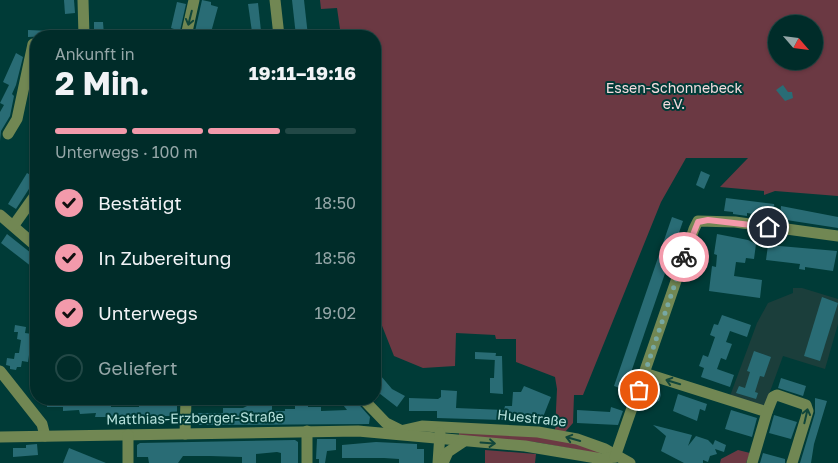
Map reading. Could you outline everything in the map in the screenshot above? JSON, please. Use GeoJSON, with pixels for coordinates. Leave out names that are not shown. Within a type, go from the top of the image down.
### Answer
{"type":"FeatureCollection","features":[{"type":"Feature","properties":{"kind":"street"},"geometry":{"type":"LineString","coordinates":[[83,0],[84,30]]}},
{"type":"Feature","properties":{"kind":"street"},"geometry":{"type":"LineString","coordinates":[[187,30],[194,0]]}},
{"type":"Feature","properties":{"kind":"street"},"geometry":{"type":"LineString","coordinates":[[275,0],[278,30]]}},
{"type":"Feature","properties":{"kind":"street"},"geometry":{"type":"LineString","coordinates":[[8,134],[17,119],[30,58]]}},
{"type":"Feature","properties":{"kind":"street"},"geometry":{"type":"LineString","coordinates":[[14,225],[30,202]]}},
{"type":"Feature","properties":{"kind":"street"},"geometry":{"type":"LineString","coordinates":[[0,215],[30,240]]}},
{"type":"Feature","properties":{"kind":"street"},"geometry":{"type":"LineString","coordinates":[[615,457],[698,222],[736,222],[838,236]]}},
{"type":"Feature","properties":{"kind":"street"},"geometry":{"type":"LineString","coordinates":[[0,371],[42,424],[45,436]]}},
{"type":"Feature","properties":{"kind":"street"},"geometry":{"type":"LineString","coordinates":[[644,373],[766,412]]}},
{"type":"Feature","properties":{"kind":"street"},"geometry":{"type":"LineString","coordinates":[[752,463],[766,412],[773,397],[777,394],[808,407],[792,463]]}},
{"type":"Feature","properties":{"kind":"street"},"geometry":{"type":"LineString","coordinates":[[185,434],[186,405]]}},
{"type":"Feature","properties":{"kind":"street"},"geometry":{"type":"LineString","coordinates":[[369,405],[396,432]]}},
{"type":"Feature","properties":{"kind":"street"},"geometry":{"type":"LineString","coordinates":[[376,412],[419,431]]}},
{"type":"Feature","properties":{"kind":"street"},"geometry":{"type":"LineString","coordinates":[[438,463],[440,427]]}},
{"type":"Feature","properties":{"kind":"street","name":"Matthias-Erzberger-Straße"},"geometry":{"type":"LineString","coordinates":[[0,437],[307,431],[396,432],[419,431],[440,427]]}},
{"type":"Feature","properties":{"kind":"street","name":"Huestraße"},"geometry":{"type":"LineString","coordinates":[[440,427],[508,429],[562,436],[605,449],[615,457],[630,463]]}},
{"type":"Feature","properties":{"kind":"street"},"geometry":{"type":"LineString","coordinates":[[307,431],[307,463]]}},
{"type":"Feature","properties":{"kind":"street","name":"Matthias-Erzberger-Straße"},"geometry":{"type":"LineString","coordinates":[[419,431],[439,439]]}},
{"type":"Feature","properties":{"kind":"street"},"geometry":{"type":"LineString","coordinates":[[128,435],[128,463]]}},
{"type":"Feature","properties":{"kind":"street","name":"Huestraße"},"geometry":{"type":"LineString","coordinates":[[439,439],[534,447],[602,459],[615,457]]}},
{"type":"Feature","properties":{"kind":"street"},"geometry":{"type":"LineString","coordinates":[[443,463],[448,452],[463,442]]}},
{"type":"Feature","properties":{"kind":"shaded area"},"geometry":{"type":"Polygon","coordinates":[[[793,288],[802,288],[838,299],[838,324],[825,369],[783,356],[764,408],[730,396],[757,323],[768,303],[793,293],[793,288]]]}},
{"type":"Feature","properties":{"kind":"green space","name":"Essen-Schonnebeck e.V."},"geometry":{"type":"Polygon","coordinates":[[[320,0],[838,0],[838,196],[775,191],[764,195],[764,191],[720,187],[748,158],[686,158],[661,202],[583,395],[574,395],[573,423],[565,432],[555,431],[557,389],[555,377],[516,362],[516,339],[496,339],[495,335],[456,333],[455,366],[423,368],[394,356],[381,323],[381,30],[340,30],[337,8],[321,9],[320,0]]]}},
{"type":"Feature","properties":{"kind":"green space"},"geometry":{"type":"Polygon","coordinates":[[[459,433],[542,436],[597,449],[601,454],[535,442],[459,437],[459,433]]]}},
{"type":"Feature","properties":{"kind":"green space"},"geometry":{"type":"Polygon","coordinates":[[[485,450],[536,454],[535,463],[485,463],[485,450]]]}},
{"type":"Feature","properties":{"kind":"green space"},"geometry":{"type":"Polygon","coordinates":[[[738,450],[750,453],[746,463],[720,463],[721,459],[738,450]]]}},
{"type":"Feature","properties":{"kind":"building"},"geometry":{"type":"Polygon","coordinates":[[[64,0],[74,0],[75,13],[65,14],[64,0]]]}},
{"type":"Feature","properties":{"kind":"building"},"geometry":{"type":"Polygon","coordinates":[[[202,0],[211,2],[211,5],[218,7],[212,30],[195,30],[202,0]]]}},
{"type":"Feature","properties":{"kind":"building"},"geometry":{"type":"Polygon","coordinates":[[[292,0],[304,0],[307,30],[295,30],[292,0]]]}},
{"type":"Feature","properties":{"kind":"building"},"geometry":{"type":"Polygon","coordinates":[[[177,2],[186,4],[180,30],[171,28],[177,2]]]}},
{"type":"Feature","properties":{"kind":"building"},"geometry":{"type":"Polygon","coordinates":[[[258,3],[261,30],[252,30],[248,4],[258,3]]]}},
{"type":"Feature","properties":{"kind":"building"},"geometry":{"type":"Polygon","coordinates":[[[94,22],[103,22],[104,30],[94,30],[94,22]]]}},
{"type":"Feature","properties":{"kind":"building"},"geometry":{"type":"Polygon","coordinates":[[[16,53],[23,57],[12,94],[14,96],[10,116],[1,131],[0,141],[0,112],[4,105],[0,103],[9,85],[3,82],[16,53]]]}},
{"type":"Feature","properties":{"kind":"building"},"geometry":{"type":"Polygon","coordinates":[[[783,85],[788,92],[792,92],[793,98],[785,101],[776,90],[783,85]]]}},
{"type":"Feature","properties":{"kind":"building"},"geometry":{"type":"Polygon","coordinates":[[[701,171],[710,175],[704,189],[696,185],[701,171]]]}},
{"type":"Feature","properties":{"kind":"building"},"geometry":{"type":"Polygon","coordinates":[[[27,173],[30,175],[30,187],[16,209],[8,204],[27,173]]]}},
{"type":"Feature","properties":{"kind":"building"},"geometry":{"type":"Polygon","coordinates":[[[726,198],[774,204],[776,218],[747,213],[747,216],[724,211],[726,198]]]}},
{"type":"Feature","properties":{"kind":"building"},"geometry":{"type":"Polygon","coordinates":[[[781,206],[838,217],[838,228],[780,219],[781,206]]]}},
{"type":"Feature","properties":{"kind":"building"},"geometry":{"type":"Polygon","coordinates":[[[672,217],[683,221],[625,390],[614,386],[672,217]]]}},
{"type":"Feature","properties":{"kind":"building"},"geometry":{"type":"Polygon","coordinates":[[[7,234],[30,252],[30,265],[1,243],[7,234]]]}},
{"type":"Feature","properties":{"kind":"building"},"geometry":{"type":"Polygon","coordinates":[[[717,234],[748,240],[756,244],[754,259],[746,258],[745,263],[736,262],[734,276],[762,280],[760,298],[709,291],[712,266],[716,267],[717,255],[714,254],[717,234]]]}},
{"type":"Feature","properties":{"kind":"building"},"geometry":{"type":"Polygon","coordinates":[[[768,245],[837,251],[833,271],[805,267],[805,270],[799,269],[800,264],[766,260],[768,245]]]}},
{"type":"Feature","properties":{"kind":"building"},"geometry":{"type":"Polygon","coordinates":[[[822,297],[838,303],[820,361],[804,356],[822,297]]]}},
{"type":"Feature","properties":{"kind":"building"},"geometry":{"type":"Polygon","coordinates":[[[722,315],[751,325],[747,337],[730,331],[726,342],[732,344],[726,360],[721,358],[717,369],[734,375],[730,387],[701,377],[704,368],[699,366],[703,355],[708,357],[715,337],[710,335],[714,324],[718,325],[722,315]]]}},
{"type":"Feature","properties":{"kind":"building"},"geometry":{"type":"Polygon","coordinates":[[[15,325],[26,327],[25,333],[30,334],[30,355],[28,362],[22,361],[21,367],[17,367],[16,370],[10,369],[10,366],[6,365],[7,358],[14,359],[15,353],[19,353],[21,340],[17,339],[18,332],[14,332],[15,325]]]}},
{"type":"Feature","properties":{"kind":"building"},"geometry":{"type":"Polygon","coordinates":[[[754,351],[771,357],[764,377],[760,376],[755,392],[758,393],[756,399],[736,393],[739,386],[745,388],[750,372],[747,371],[754,351]]]}},
{"type":"Feature","properties":{"kind":"building"},"geometry":{"type":"Polygon","coordinates":[[[475,352],[496,353],[495,360],[475,359],[475,352]]]}},
{"type":"Feature","properties":{"kind":"building"},"geometry":{"type":"Polygon","coordinates":[[[495,356],[502,356],[503,394],[490,393],[490,378],[494,378],[495,356]]]}},
{"type":"Feature","properties":{"kind":"building"},"geometry":{"type":"Polygon","coordinates":[[[381,376],[392,389],[405,396],[397,407],[381,395],[381,376]]]}},
{"type":"Feature","properties":{"kind":"building"},"geometry":{"type":"Polygon","coordinates":[[[781,378],[806,386],[803,396],[778,388],[781,378]]]}},
{"type":"Feature","properties":{"kind":"building"},"geometry":{"type":"Polygon","coordinates":[[[524,386],[551,397],[543,417],[538,414],[538,421],[437,418],[437,411],[409,411],[409,398],[438,399],[441,397],[441,390],[457,391],[456,408],[504,410],[505,406],[512,406],[513,392],[521,392],[524,386]]]}},
{"type":"Feature","properties":{"kind":"building"},"geometry":{"type":"Polygon","coordinates":[[[653,386],[660,390],[661,395],[659,401],[648,404],[646,396],[653,386]]]}},
{"type":"Feature","properties":{"kind":"building"},"geometry":{"type":"Polygon","coordinates":[[[678,394],[707,404],[705,411],[700,409],[697,421],[673,411],[678,394]]]}},
{"type":"Feature","properties":{"kind":"building"},"geometry":{"type":"Polygon","coordinates":[[[815,398],[827,401],[814,444],[811,463],[800,463],[815,413],[815,398]]]}},
{"type":"Feature","properties":{"kind":"building"},"geometry":{"type":"Polygon","coordinates":[[[47,405],[139,407],[139,405],[177,405],[177,416],[139,416],[136,420],[112,420],[112,417],[95,417],[96,413],[80,414],[79,410],[63,411],[63,407],[47,407],[47,405]]]}},
{"type":"Feature","properties":{"kind":"building"},"geometry":{"type":"Polygon","coordinates":[[[272,405],[272,411],[285,411],[285,409],[295,409],[295,405],[308,405],[308,407],[321,407],[321,411],[347,410],[343,405],[359,405],[370,417],[369,424],[199,425],[198,413],[223,413],[223,408],[243,408],[247,406],[272,405]]]}},
{"type":"Feature","properties":{"kind":"building"},"geometry":{"type":"Polygon","coordinates":[[[611,407],[623,411],[618,425],[577,423],[577,410],[610,412],[611,407]]]}},
{"type":"Feature","properties":{"kind":"building"},"geometry":{"type":"Polygon","coordinates":[[[731,410],[757,418],[752,437],[725,429],[731,410]]]}},
{"type":"Feature","properties":{"kind":"building"},"geometry":{"type":"Polygon","coordinates":[[[774,415],[797,422],[791,439],[769,433],[774,415]]]}},
{"type":"Feature","properties":{"kind":"building"},"geometry":{"type":"Polygon","coordinates":[[[653,425],[692,435],[688,446],[696,436],[708,440],[713,445],[715,440],[726,445],[724,452],[715,449],[717,454],[710,456],[708,462],[703,460],[703,463],[684,463],[661,451],[666,436],[653,425]]]}},
{"type":"Feature","properties":{"kind":"building"},"geometry":{"type":"Polygon","coordinates":[[[317,439],[336,439],[336,450],[327,451],[325,463],[319,463],[319,459],[316,459],[317,439]]]}},
{"type":"Feature","properties":{"kind":"building"},"geometry":{"type":"Polygon","coordinates":[[[295,440],[298,442],[298,463],[281,463],[281,453],[277,452],[256,454],[256,463],[242,463],[242,457],[183,456],[178,463],[149,463],[148,457],[137,457],[137,445],[140,443],[295,440]]]}},
{"type":"Feature","properties":{"kind":"building"},"geometry":{"type":"Polygon","coordinates":[[[376,442],[417,444],[417,449],[424,449],[424,463],[399,463],[399,459],[384,458],[342,458],[342,445],[376,442]]]}},
{"type":"Feature","properties":{"kind":"building"},"geometry":{"type":"Polygon","coordinates":[[[37,444],[38,455],[13,457],[13,448],[26,448],[26,445],[37,444]]]}},
{"type":"Feature","properties":{"kind":"building"},"geometry":{"type":"Polygon","coordinates":[[[69,448],[106,463],[63,463],[69,448]]]}},
{"type":"Feature","properties":{"kind":"building"},"geometry":{"type":"Polygon","coordinates":[[[763,453],[785,459],[785,463],[760,463],[763,453]]]}},
{"type":"Feature","properties":{"kind":"way so far"},"geometry":{"type":"LineString","coordinates":[[639,390],[684,257]]}},
{"type":"Feature","properties":{"kind":"route"},"geometry":{"type":"LineString","coordinates":[[684,257],[696,224],[703,220],[736,222],[768,227]]}}]}
